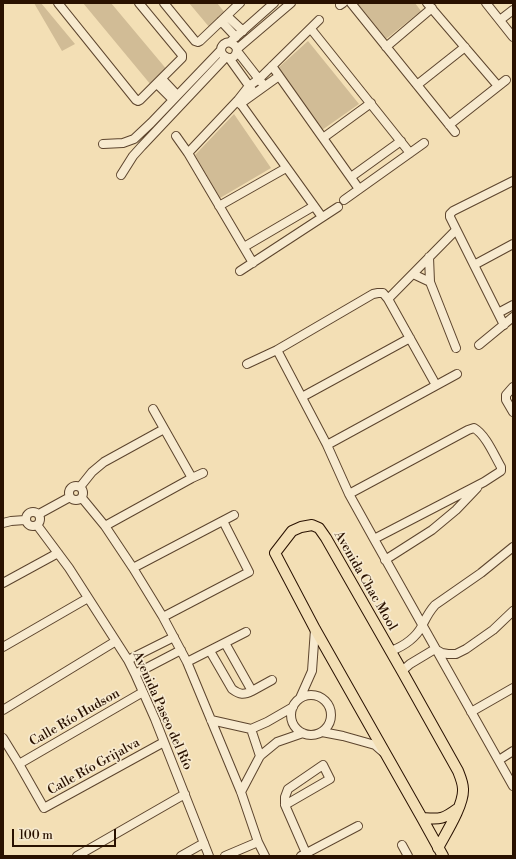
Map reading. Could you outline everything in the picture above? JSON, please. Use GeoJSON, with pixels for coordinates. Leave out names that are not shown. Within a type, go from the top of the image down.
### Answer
{"type":"FeatureCollection","features":[{"type":"Feature","properties":{"kind":"main road","name":"Avenida Chac Mool"},"geometry":{"type":"LineString","coordinates":[[312,525],[319,528],[326,538],[458,771],[464,788],[462,799],[441,852],[315,629],[276,553],[292,531],[301,527],[312,525]]}},
{"type":"Feature","properties":{"kind":"main road"},"geometry":{"type":"LineString","coordinates":[[422,818],[439,819],[458,809]]}},
{"type":"Feature","properties":{"kind":"street"},"geometry":{"type":"LineString","coordinates":[[58,3],[138,101],[182,58],[182,56],[139,3]]}},
{"type":"Feature","properties":{"kind":"street"},"geometry":{"type":"LineString","coordinates":[[164,3],[195,41],[198,42],[240,3]]}},
{"type":"Feature","properties":{"kind":"street"},"geometry":{"type":"LineString","coordinates":[[103,144],[123,143],[134,139],[221,50],[225,43],[236,37],[274,3]]}},
{"type":"Feature","properties":{"kind":"street"},"geometry":{"type":"LineString","coordinates":[[121,175],[133,156],[228,58],[235,55],[237,50],[291,3]]}},
{"type":"Feature","properties":{"kind":"street"},"geometry":{"type":"LineString","coordinates":[[351,3],[455,132]]}},
{"type":"Feature","properties":{"kind":"street"},"geometry":{"type":"LineString","coordinates":[[486,3],[513,37]]}},
{"type":"Feature","properties":{"kind":"street"},"geometry":{"type":"LineString","coordinates":[[386,47],[429,6],[498,86]]}},
{"type":"Feature","properties":{"kind":"street"},"geometry":{"type":"LineString","coordinates":[[500,20],[513,10]]}},
{"type":"Feature","properties":{"kind":"street"},"geometry":{"type":"LineString","coordinates":[[224,18],[236,37],[235,44],[237,50],[265,86]]}},
{"type":"Feature","properties":{"kind":"street"},"geometry":{"type":"LineString","coordinates":[[188,153],[239,102],[249,86],[259,79],[319,20]]}},
{"type":"Feature","properties":{"kind":"street"},"geometry":{"type":"LineString","coordinates":[[311,28],[410,153]]}},
{"type":"Feature","properties":{"kind":"street"},"geometry":{"type":"LineString","coordinates":[[417,85],[465,47]]}},
{"type":"Feature","properties":{"kind":"street"},"geometry":{"type":"LineString","coordinates":[[221,50],[255,94]]}},
{"type":"Feature","properties":{"kind":"street"},"geometry":{"type":"LineString","coordinates":[[272,66],[359,189]]}},
{"type":"Feature","properties":{"kind":"street"},"geometry":{"type":"LineString","coordinates":[[239,102],[255,94],[279,76]]}},
{"type":"Feature","properties":{"kind":"street"},"geometry":{"type":"LineString","coordinates":[[449,125],[506,80]]}},
{"type":"Feature","properties":{"kind":"street"},"geometry":{"type":"LineString","coordinates":[[159,82],[175,98]]}},
{"type":"Feature","properties":{"kind":"street"},"geometry":{"type":"LineString","coordinates":[[239,102],[322,218]]}},
{"type":"Feature","properties":{"kind":"street"},"geometry":{"type":"LineString","coordinates":[[323,138],[370,103]]}},
{"type":"Feature","properties":{"kind":"street"},"geometry":{"type":"LineString","coordinates":[[151,123],[152,128],[157,131]]}},
{"type":"Feature","properties":{"kind":"street"},"geometry":{"type":"LineString","coordinates":[[176,136],[188,153],[253,263]]}},
{"type":"Feature","properties":{"kind":"street"},"geometry":{"type":"LineString","coordinates":[[351,177],[401,141]]}},
{"type":"Feature","properties":{"kind":"street"},"geometry":{"type":"LineString","coordinates":[[123,143],[130,147],[134,152],[133,156]]}},
{"type":"Feature","properties":{"kind":"street"},"geometry":{"type":"LineString","coordinates":[[344,200],[424,143]]}},
{"type":"Feature","properties":{"kind":"street"},"geometry":{"type":"LineString","coordinates":[[219,206],[286,168]]}},
{"type":"Feature","properties":{"kind":"street"},"geometry":{"type":"LineString","coordinates":[[504,325],[456,230],[450,214],[513,181]]}},
{"type":"Feature","properties":{"kind":"street"},"geometry":{"type":"LineString","coordinates":[[244,247],[314,206]]}},
{"type":"Feature","properties":{"kind":"street"},"geometry":{"type":"LineString","coordinates":[[240,271],[338,207]]}},
{"type":"Feature","properties":{"kind":"street"},"geometry":{"type":"LineString","coordinates":[[388,299],[456,230]]}},
{"type":"Feature","properties":{"kind":"street"},"geometry":{"type":"LineString","coordinates":[[474,265],[513,244]]}},
{"type":"Feature","properties":{"kind":"street"},"geometry":{"type":"LineString","coordinates":[[429,257],[430,282],[456,348]]}},
{"type":"Feature","properties":{"kind":"street"},"geometry":{"type":"LineString","coordinates":[[413,274],[430,282]]}},
{"type":"Feature","properties":{"kind":"street"},"geometry":{"type":"LineString","coordinates":[[247,364],[277,350],[373,294],[384,293],[436,385]]}},
{"type":"Feature","properties":{"kind":"street"},"geometry":{"type":"LineString","coordinates":[[498,313],[513,306]]}},
{"type":"Feature","properties":{"kind":"street"},"geometry":{"type":"LineString","coordinates":[[479,345],[513,317]]}},
{"type":"Feature","properties":{"kind":"street"},"geometry":{"type":"LineString","coordinates":[[302,397],[410,338]]}},
{"type":"Feature","properties":{"kind":"street"},"geometry":{"type":"LineString","coordinates":[[277,350],[327,445],[349,494],[513,786]]}},
{"type":"Feature","properties":{"kind":"street"},"geometry":{"type":"LineString","coordinates":[[327,445],[457,374]]}},
{"type":"Feature","properties":{"kind":"street"},"geometry":{"type":"LineString","coordinates":[[513,387],[506,395],[506,400],[513,412]]}},
{"type":"Feature","properties":{"kind":"street"},"geometry":{"type":"LineString","coordinates":[[153,409],[192,478]]}},
{"type":"Feature","properties":{"kind":"street"},"geometry":{"type":"LineString","coordinates":[[349,494],[474,428],[483,435],[501,467],[501,471],[484,482],[374,539]]}},
{"type":"Feature","properties":{"kind":"street"},"geometry":{"type":"LineString","coordinates":[[80,487],[92,472],[104,462],[164,429]]}},
{"type":"Feature","properties":{"kind":"street"},"geometry":{"type":"LineString","coordinates":[[105,526],[203,473]]}},
{"type":"Feature","properties":{"kind":"street"},"geometry":{"type":"LineString","coordinates":[[386,560],[432,530],[456,510],[484,482]]}},
{"type":"Feature","properties":{"kind":"street"},"geometry":{"type":"LineString","coordinates":[[80,487],[75,486],[71,488],[69,492],[70,497],[75,501],[82,498]]}},
{"type":"Feature","properties":{"kind":"street"},"geometry":{"type":"LineString","coordinates":[[80,487],[84,494],[82,498]]}},
{"type":"Feature","properties":{"kind":"street"},"geometry":{"type":"LineString","coordinates":[[39,514],[40,521],[37,524],[31,526],[27,524],[26,515],[30,512],[39,514],[70,497]]}},
{"type":"Feature","properties":{"kind":"street"},"geometry":{"type":"LineString","coordinates":[[82,498],[105,526],[133,568],[163,617],[187,662],[241,792],[264,856]]}},
{"type":"Feature","properties":{"kind":"street"},"geometry":{"type":"LineString","coordinates":[[133,568],[234,515]]}},
{"type":"Feature","properties":{"kind":"street"},"geometry":{"type":"LineString","coordinates":[[3,523],[26,520]]}},
{"type":"Feature","properties":{"kind":"street"},"geometry":{"type":"LineString","coordinates":[[163,617],[249,572],[223,521]]}},
{"type":"Feature","properties":{"kind":"street","name":"Avenida Paseo del Río"},"geometry":{"type":"LineString","coordinates":[[37,524],[69,568],[128,660],[164,742],[209,856]]}},
{"type":"Feature","properties":{"kind":"street"},"geometry":{"type":"LineString","coordinates":[[391,651],[402,647],[419,632],[429,611],[435,605],[481,573],[513,546]]}},
{"type":"Feature","properties":{"kind":"street"},"geometry":{"type":"LineString","coordinates":[[3,584],[58,553]]}},
{"type":"Feature","properties":{"kind":"street"},"geometry":{"type":"LineString","coordinates":[[3,647],[88,598]]}},
{"type":"Feature","properties":{"kind":"street"},"geometry":{"type":"LineString","coordinates":[[435,649],[442,653],[456,654],[466,649],[493,630],[513,612]]}},
{"type":"Feature","properties":{"kind":"street"},"geometry":{"type":"LineString","coordinates":[[300,698],[312,671],[315,629]]}},
{"type":"Feature","properties":{"kind":"street"},"geometry":{"type":"LineString","coordinates":[[187,662],[246,632]]}},
{"type":"Feature","properties":{"kind":"street"},"geometry":{"type":"LineString","coordinates":[[128,660],[174,637]]}},
{"type":"Feature","properties":{"kind":"street"},"geometry":{"type":"LineString","coordinates":[[3,710],[116,641]]}},
{"type":"Feature","properties":{"kind":"street"},"geometry":{"type":"LineString","coordinates":[[225,643],[252,691]]}},
{"type":"Feature","properties":{"kind":"street"},"geometry":{"type":"LineString","coordinates":[[402,671],[410,664],[435,649]]}},
{"type":"Feature","properties":{"kind":"street"},"geometry":{"type":"LineString","coordinates":[[135,674],[180,650]]}},
{"type":"Feature","properties":{"kind":"street"},"geometry":{"type":"LineString","coordinates":[[210,650],[232,689],[238,693],[246,694],[272,680]]}},
{"type":"Feature","properties":{"kind":"street"},"geometry":{"type":"LineString","coordinates":[[471,712],[513,688]]}},
{"type":"Feature","properties":{"kind":"street","name":"Calle Río Hudson"},"geometry":{"type":"LineString","coordinates":[[19,764],[143,692]]}},
{"type":"Feature","properties":{"kind":"street"},"geometry":{"type":"LineString","coordinates":[[312,694],[324,699],[328,704],[331,709],[332,716],[327,727],[322,732],[309,735],[298,730],[294,725],[291,719],[291,712],[296,701],[300,698],[312,694]]}},
{"type":"Feature","properties":{"kind":"street"},"geometry":{"type":"LineString","coordinates":[[211,720],[251,729],[267,722],[293,706]]}},
{"type":"Feature","properties":{"kind":"street"},"geometry":{"type":"LineString","coordinates":[[251,729],[260,756]]}},
{"type":"Feature","properties":{"kind":"street"},"geometry":{"type":"LineString","coordinates":[[322,732],[375,745],[385,753]]}},
{"type":"Feature","properties":{"kind":"street"},"geometry":{"type":"LineString","coordinates":[[241,792],[260,756],[277,742],[303,733]]}},
{"type":"Feature","properties":{"kind":"street","name":"Calle Río Grijalva"},"geometry":{"type":"LineString","coordinates":[[3,738],[44,808],[164,742]]}},
{"type":"Feature","properties":{"kind":"street"},"geometry":{"type":"LineString","coordinates":[[499,760],[513,751]]}},
{"type":"Feature","properties":{"kind":"street"},"geometry":{"type":"LineString","coordinates":[[285,805],[330,779],[322,765],[288,789],[284,797],[285,805],[304,855],[358,826]]}},
{"type":"Feature","properties":{"kind":"street"},"geometry":{"type":"LineString","coordinates":[[77,856],[185,794]]}},
{"type":"Feature","properties":{"kind":"street"},"geometry":{"type":"LineString","coordinates":[[225,856],[258,842]]}},
{"type":"Feature","properties":{"kind":"street"},"geometry":{"type":"LineString","coordinates":[[181,856],[204,843]]}},
{"type":"Feature","properties":{"kind":"street"},"geometry":{"type":"LineString","coordinates":[[402,845],[408,856]]}},
{"type":"Feature","properties":{"kind":"shaded area"},"geometry":{"type":"Polygon","coordinates":[[[34,3],[41,3],[75,44],[62,51],[34,3]]]}},
{"type":"Feature","properties":{"kind":"shaded area"},"geometry":{"type":"Polygon","coordinates":[[[83,3],[111,3],[168,71],[151,85],[83,3]]]}},
{"type":"Feature","properties":{"kind":"shaded area"},"geometry":{"type":"Polygon","coordinates":[[[189,3],[217,3],[226,14],[210,28],[189,3]]]}},
{"type":"Feature","properties":{"kind":"shaded area"},"geometry":{"type":"Polygon","coordinates":[[[357,3],[415,3],[421,11],[386,39],[357,3]]]}},
{"type":"Feature","properties":{"kind":"shaded area"},"geometry":{"type":"Polygon","coordinates":[[[308,41],[359,104],[322,130],[277,69],[308,41]]]}},
{"type":"Feature","properties":{"kind":"shaded area"},"geometry":{"type":"Polygon","coordinates":[[[234,114],[271,168],[220,198],[195,155],[234,114]]]}}]}
